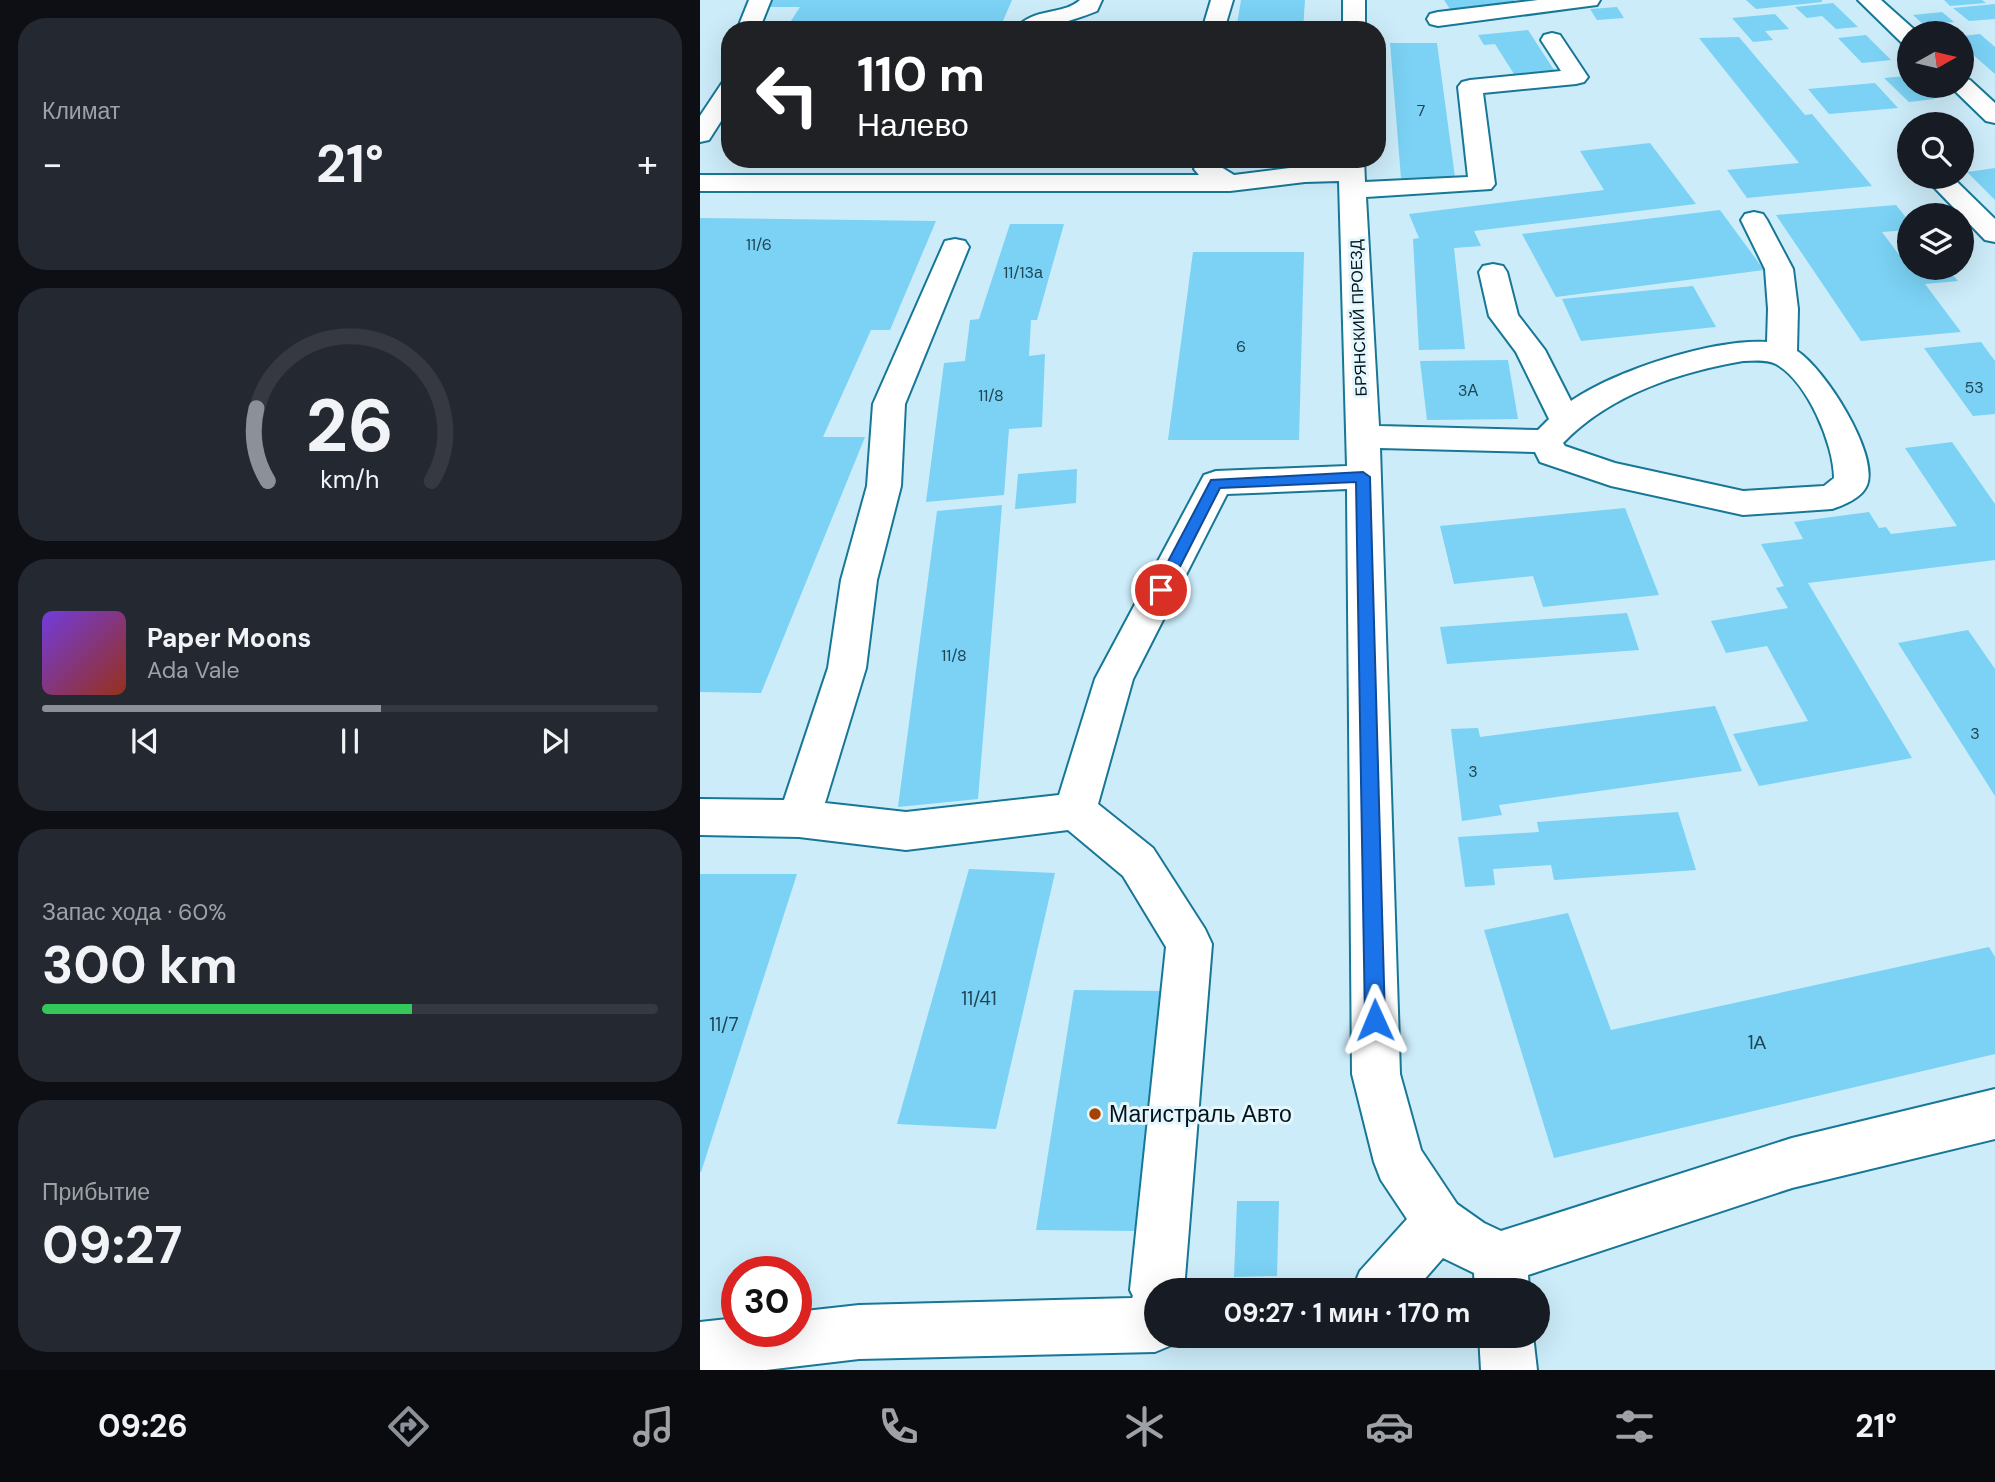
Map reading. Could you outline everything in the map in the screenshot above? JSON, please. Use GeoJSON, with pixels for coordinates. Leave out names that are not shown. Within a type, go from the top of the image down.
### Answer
{"type":"FeatureCollection","features":[{"type":"Feature","properties":{"kind":"street"},"geometry":{"type":"LineString","coordinates":[[751,21],[760,0]]}},
{"type":"Feature","properties":{"kind":"street"},"geometry":{"type":"LineString","coordinates":[[1037,21],[1075,14],[1089,6],[1091,0]]}},
{"type":"Feature","properties":{"kind":"street"},"geometry":{"type":"LineString","coordinates":[[1216,21],[1222,0]]}},
{"type":"Feature","properties":{"kind":"street"},"geometry":{"type":"LineString","coordinates":[[1354,0],[1354,21]]}},
{"type":"Feature","properties":{"kind":"street"},"geometry":{"type":"LineString","coordinates":[[1438,19],[1590,0]]}},
{"type":"Feature","properties":{"kind":"street"},"geometry":{"type":"LineString","coordinates":[[1869,0],[1897,26]]}},
{"type":"Feature","properties":{"kind":"street"},"geometry":{"type":"LineString","coordinates":[[700,183],[976,171],[1230,183],[1305,174],[1352,174],[1482,184],[1470,87],[1576,76],[1552,40]]}},
{"type":"Feature","properties":{"kind":"street"},"geometry":{"type":"LineString","coordinates":[[1974,96],[1995,116]]}},
{"type":"Feature","properties":{"kind":"street"},"geometry":{"type":"LineString","coordinates":[[700,135],[721,102]]}},
{"type":"Feature","properties":{"kind":"street"},"geometry":{"type":"LineString","coordinates":[[1208,168],[1230,183]]}},
{"type":"Feature","properties":{"kind":"street","name":"БРЯНСКИЙ ПРОЕЗД"},"geometry":{"type":"LineString","coordinates":[[1352,174],[1363,436],[1376,1074],[1399,1161],[1439,1223]]}},
{"type":"Feature","properties":{"kind":"street"},"geometry":{"type":"LineString","coordinates":[[1950,189],[1995,234]]}},
{"type":"Feature","properties":{"kind":"street"},"geometry":{"type":"LineString","coordinates":[[1754,220],[1779,268],[1783,309],[1782,355]]}},
{"type":"Feature","properties":{"kind":"street"},"geometry":{"type":"LineString","coordinates":[[799,819],[847,668],[859,580],[884,486],[889,404],[955,247]]}},
{"type":"Feature","properties":{"kind":"street"},"geometry":{"type":"LineString","coordinates":[[1363,436],[1429,440],[1556,431],[1594,400],[1700,359],[1761,350],[1782,355],[1804,369],[1828,408],[1852,458],[1851,483],[1832,497],[1743,503],[1611,474],[1552,454],[1556,431],[1530,350],[1504,316],[1493,272]]}},
{"type":"Feature","properties":{"kind":"street"},"geometry":{"type":"LineString","coordinates":[[1075,811],[1114,679],[1216,483],[1363,477]]}},
{"type":"Feature","properties":{"kind":"street"},"geometry":{"type":"LineString","coordinates":[[700,817],[799,819],[906,831],[1075,811],[1138,862],[1189,944],[1163,1203],[1159,1278]]}},
{"type":"Feature","properties":{"kind":"street"},"geometry":{"type":"LineString","coordinates":[[1390,1278],[1439,1223],[1501,1274],[1792,1163],[1995,1114]]}},
{"type":"Feature","properties":{"kind":"street"},"geometry":{"type":"LineString","coordinates":[[700,1350],[859,1332],[1144,1311]]}},
{"type":"Feature","properties":{"kind":"street"},"geometry":{"type":"LineString","coordinates":[[1507,1348],[1509,1370]]}},
{"type":"Feature","properties":{"kind":"building"},"geometry":{"type":"Polygon","coordinates":[[[767,0],[1012,0],[1003,21],[791,21],[800,7],[761,7],[767,0]]]}},
{"type":"Feature","properties":{"kind":"building"},"geometry":{"type":"Polygon","coordinates":[[[1241,0],[1305,0],[1304,21],[1238,21],[1241,0]]]}},
{"type":"Feature","properties":{"kind":"building"},"geometry":{"type":"Polygon","coordinates":[[[1444,0],[1514,0],[1517,5],[1452,12],[1444,0]]]}},
{"type":"Feature","properties":{"kind":"building"},"geometry":{"type":"Polygon","coordinates":[[[1746,0],[1822,0],[1822,2],[1756,9],[1746,0]]]}},
{"type":"Feature","properties":{"kind":"building"},"geometry":{"type":"Polygon","coordinates":[[[1944,0],[1982,0],[1986,3],[1950,6],[1944,0]]]}},
{"type":"Feature","properties":{"kind":"building"},"geometry":{"type":"Polygon","coordinates":[[[1833,3],[1858,27],[1836,29],[1822,16],[1807,18],[1795,7],[1833,3]]]}},
{"type":"Feature","properties":{"kind":"building"},"geometry":{"type":"Polygon","coordinates":[[[1995,4],[1995,19],[1969,21],[1953,8],[1995,4]]]}},
{"type":"Feature","properties":{"kind":"building"},"geometry":{"type":"Polygon","coordinates":[[[1617,7],[1624,18],[1597,20],[1590,9],[1617,7]]]}},
{"type":"Feature","properties":{"kind":"building"},"geometry":{"type":"Polygon","coordinates":[[[1942,12],[1953,21],[1920,21],[1913,15],[1942,12]]]}},
{"type":"Feature","properties":{"kind":"building"},"geometry":{"type":"Polygon","coordinates":[[[1775,14],[1789,29],[1765,31],[1773,40],[1753,42],[1732,18],[1775,14]]]}},
{"type":"Feature","properties":{"kind":"building"},"geometry":{"type":"Polygon","coordinates":[[[1528,30],[1554,70],[1514,74],[1495,44],[1484,45],[1478,35],[1528,30]]]}},
{"type":"Feature","properties":{"kind":"building"},"geometry":{"type":"Polygon","coordinates":[[[1980,34],[1995,47],[1995,74],[1974,56],[1974,35],[1980,34]]]}},
{"type":"Feature","properties":{"kind":"building"},"geometry":{"type":"Polygon","coordinates":[[[1866,35],[1891,60],[1862,63],[1838,38],[1866,35]]]}},
{"type":"Feature","properties":{"kind":"building"},"geometry":{"type":"Polygon","coordinates":[[[1739,37],[1805,115],[1812,114],[1872,186],[1747,198],[1727,170],[1799,163],[1699,38],[1739,37]]]}},
{"type":"Feature","properties":{"kind":"building"},"geometry":{"type":"Polygon","coordinates":[[[1390,43],[1437,43],[1455,177],[1401,178],[1390,43]]]}},
{"type":"Feature","properties":{"kind":"building"},"geometry":{"type":"Polygon","coordinates":[[[1897,77],[1897,90],[1884,78],[1897,77]]]}},
{"type":"Feature","properties":{"kind":"building"},"geometry":{"type":"Polygon","coordinates":[[[1875,83],[1898,108],[1829,114],[1808,89],[1875,83]]]}},
{"type":"Feature","properties":{"kind":"building"},"geometry":{"type":"Polygon","coordinates":[[[1905,98],[1935,99],[1909,102],[1905,98]]]}},
{"type":"Feature","properties":{"kind":"building"},"geometry":{"type":"Polygon","coordinates":[[[1650,143],[1696,204],[1474,231],[1481,246],[1454,248],[1465,349],[1419,350],[1413,239],[1419,238],[1409,214],[1604,190],[1580,151],[1650,143]]]}},
{"type":"Feature","properties":{"kind":"building"},"geometry":{"type":"Polygon","coordinates":[[[1995,168],[1995,200],[1974,179],[1974,171],[1995,168]]]}},
{"type":"Feature","properties":{"kind":"building"},"geometry":{"type":"Polygon","coordinates":[[[1896,205],[1897,231],[1882,232],[1897,252],[1897,280],[1957,280],[1925,284],[1961,332],[1861,341],[1776,215],[1896,205]]]}},
{"type":"Feature","properties":{"kind":"building"},"geometry":{"type":"Polygon","coordinates":[[[1720,210],[1764,270],[1556,297],[1522,234],[1720,210]]]}},
{"type":"Feature","properties":{"kind":"building"},"geometry":{"type":"Polygon","coordinates":[[[700,218],[936,221],[890,330],[871,330],[823,437],[865,437],[761,693],[700,692],[700,218]]]}},
{"type":"Feature","properties":{"kind":"building"},"geometry":{"type":"Polygon","coordinates":[[[1010,224],[1064,224],[1037,320],[1031,320],[1029,356],[1045,354],[1042,427],[1009,429],[1004,495],[926,502],[944,363],[965,361],[970,320],[979,319],[1010,224]]]}},
{"type":"Feature","properties":{"kind":"building"},"geometry":{"type":"Polygon","coordinates":[[[1193,252],[1304,252],[1299,440],[1168,440],[1193,252]]]}},
{"type":"Feature","properties":{"kind":"building"},"geometry":{"type":"Polygon","coordinates":[[[1693,286],[1716,327],[1581,341],[1562,299],[1693,286]]]}},
{"type":"Feature","properties":{"kind":"building"},"geometry":{"type":"Polygon","coordinates":[[[1981,342],[1995,361],[1995,414],[1973,416],[1924,348],[1981,342]]]}},
{"type":"Feature","properties":{"kind":"building"},"geometry":{"type":"Polygon","coordinates":[[[1508,360],[1518,419],[1427,420],[1420,361],[1508,360]]]}},
{"type":"Feature","properties":{"kind":"building"},"geometry":{"type":"Polygon","coordinates":[[[1952,442],[1995,504],[1995,560],[1808,583],[1912,758],[1759,786],[1733,734],[1808,721],[1767,646],[1726,653],[1711,621],[1788,608],[1776,588],[1784,586],[1761,544],[1803,539],[1794,522],[1869,512],[1879,528],[1886,527],[1891,534],[1957,526],[1905,448],[1952,442]]]}},
{"type":"Feature","properties":{"kind":"building"},"geometry":{"type":"Polygon","coordinates":[[[1077,469],[1076,503],[1015,509],[1018,474],[1077,469]]]}},
{"type":"Feature","properties":{"kind":"building"},"geometry":{"type":"Polygon","coordinates":[[[1002,505],[978,799],[898,807],[937,511],[1002,505]]]}},
{"type":"Feature","properties":{"kind":"building"},"geometry":{"type":"Polygon","coordinates":[[[1625,508],[1659,595],[1543,607],[1533,576],[1454,584],[1440,526],[1625,508]]]}},
{"type":"Feature","properties":{"kind":"building"},"geometry":{"type":"Polygon","coordinates":[[[1627,613],[1639,650],[1447,664],[1440,627],[1627,613]]]}},
{"type":"Feature","properties":{"kind":"building"},"geometry":{"type":"Polygon","coordinates":[[[1968,630],[1995,669],[1995,796],[1898,643],[1968,630]]]}},
{"type":"Feature","properties":{"kind":"building"},"geometry":{"type":"Polygon","coordinates":[[[1715,706],[1742,771],[1499,805],[1502,815],[1462,821],[1451,729],[1478,728],[1480,737],[1715,706]]]}},
{"type":"Feature","properties":{"kind":"building"},"geometry":{"type":"Polygon","coordinates":[[[1678,812],[1696,870],[1554,880],[1551,865],[1493,869],[1495,885],[1465,887],[1458,837],[1539,832],[1537,822],[1678,812]]]}},
{"type":"Feature","properties":{"kind":"building"},"geometry":{"type":"Polygon","coordinates":[[[969,869],[1055,873],[996,1129],[897,1124],[969,869]]]}},
{"type":"Feature","properties":{"kind":"building"},"geometry":{"type":"Polygon","coordinates":[[[700,874],[797,874],[701,1172],[700,1172],[700,874]]]}},
{"type":"Feature","properties":{"kind":"building"},"geometry":{"type":"Polygon","coordinates":[[[1568,913],[1611,1030],[1989,947],[1995,957],[1995,1054],[1554,1158],[1484,930],[1568,913]]]}},
{"type":"Feature","properties":{"kind":"building"},"geometry":{"type":"Polygon","coordinates":[[[1074,990],[1162,991],[1137,1231],[1036,1230],[1074,990]]]}},
{"type":"Feature","properties":{"kind":"building"},"geometry":{"type":"Polygon","coordinates":[[[1237,1201],[1279,1201],[1277,1276],[1234,1277],[1237,1201]]]}},
{"type":"Feature","properties":{"kind":"place","name":"Магистраль Авто"},"geometry":{"type":"Point","coordinates":[1095,1114]}},
{"type":"Feature","properties":{"kind":"route"},"geometry":{"type":"LineString","coordinates":[[1161,590],[1216,483],[1363,477],[1375,1020]]}}]}
